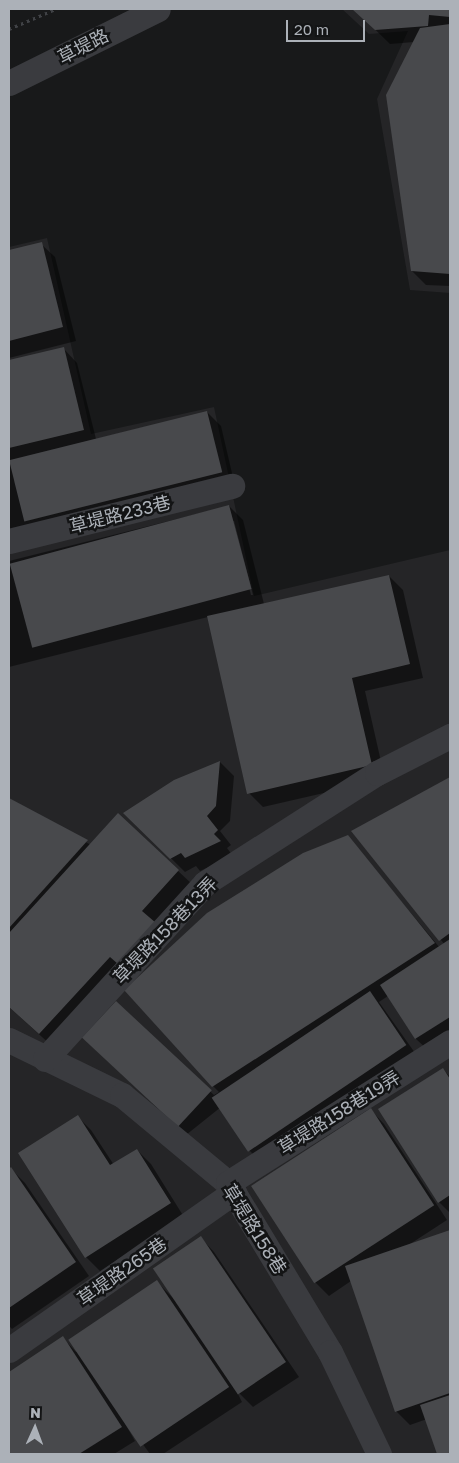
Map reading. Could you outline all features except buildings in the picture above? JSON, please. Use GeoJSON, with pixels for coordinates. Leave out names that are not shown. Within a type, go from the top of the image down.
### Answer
{"type":"FeatureCollection","features":[{"type":"Feature","properties":{"kind":"street","name":"草堤路"},"geometry":{"type":"LineString","coordinates":[[9,83],[158,9]]}},
{"type":"Feature","properties":{"kind":"street","name":"草堤路233巷"},"geometry":{"type":"LineString","coordinates":[[9,542],[232,486]]}},
{"type":"Feature","properties":{"kind":"street","name":"草堤路158巷13弄"},"geometry":{"type":"LineString","coordinates":[[45,1059],[205,883],[377,773],[450,736]]}},
{"type":"Feature","properties":{"kind":"street","name":"草堤路158巷"},"geometry":{"type":"LineString","coordinates":[[9,1040],[122,1096],[231,1187],[330,1352],[380,1454]]}},
{"type":"Feature","properties":{"kind":"street","name":"草堤路158巷19弄"},"geometry":{"type":"LineString","coordinates":[[231,1187],[450,1042]]}},
{"type":"Feature","properties":{"kind":"street","name":"草堤路265巷"},"geometry":{"type":"LineString","coordinates":[[9,1350],[231,1187]]}},
{"type":"Feature","properties":{"kind":"path"},"geometry":{"type":"LineString","coordinates":[[9,29],[56,9]]}},
{"type":"Feature","properties":{"kind":"shaded area"},"geometry":{"type":"Polygon","coordinates":[[[342,9],[450,9],[450,293],[410,290],[377,99],[408,31],[369,34],[342,9]]]}},
{"type":"Feature","properties":{"kind":"shaded area"},"geometry":{"type":"Polygon","coordinates":[[[47,238],[91,434],[214,407],[254,596],[450,550],[450,1454],[9,1454],[9,247],[47,238]]]}}]}
